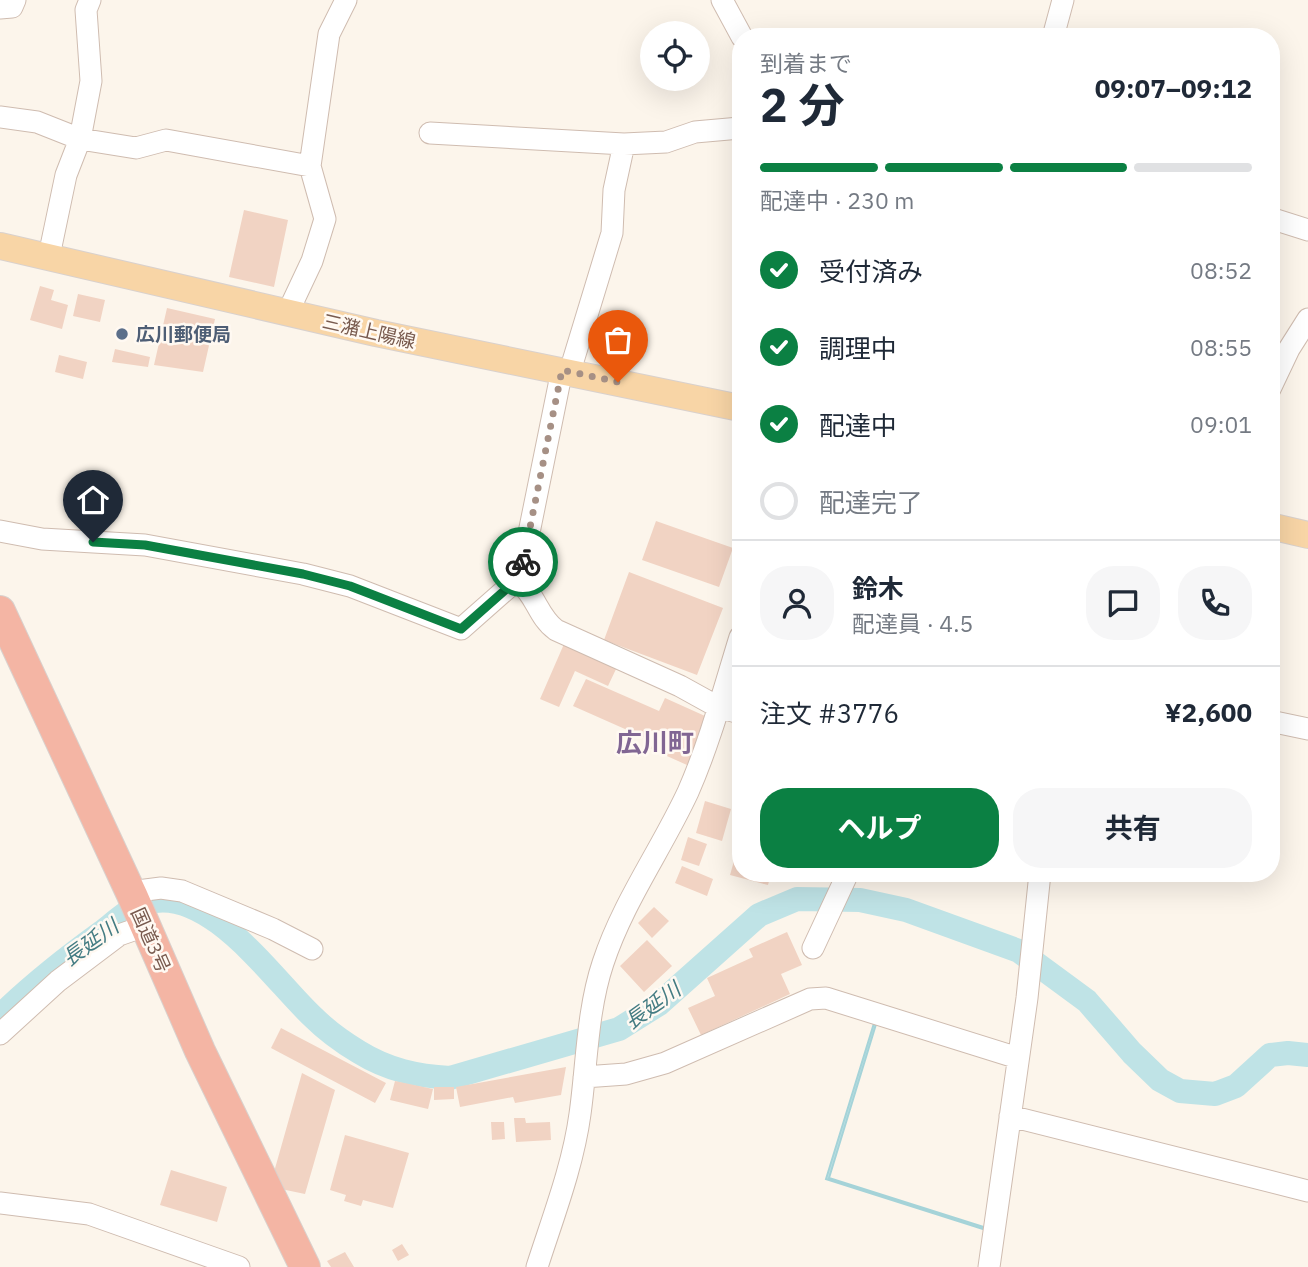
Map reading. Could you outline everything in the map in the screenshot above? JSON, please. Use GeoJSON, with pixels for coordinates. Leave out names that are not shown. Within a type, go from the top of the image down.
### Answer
{"type":"FeatureCollection","features":[{"type":"Feature","properties":{"kind":"highway","name":"国道3号"},"geometry":{"type":"LineString","coordinates":[[0,611],[7,641],[137,909],[200,1051],[305,1267]]}},
{"type":"Feature","properties":{"kind":"main road","name":"三潴上陽線"},"geometry":{"type":"LineString","coordinates":[[0,246],[376,333],[732,406]]}},
{"type":"Feature","properties":{"kind":"main road"},"geometry":{"type":"LineString","coordinates":[[1280,528],[1308,535]]}},
{"type":"Feature","properties":{"kind":"street"},"geometry":{"type":"LineString","coordinates":[[0,8],[12,7],[15,0]]}},
{"type":"Feature","properties":{"kind":"street"},"geometry":{"type":"LineString","coordinates":[[288,312],[312,261],[325,219],[310,166],[329,33],[346,0]]}},
{"type":"Feature","properties":{"kind":"street"},"geometry":{"type":"LineString","coordinates":[[722,0],[737,28]]}},
{"type":"Feature","properties":{"kind":"street"},"geometry":{"type":"LineString","coordinates":[[1055,28],[1063,0]]}},
{"type":"Feature","properties":{"kind":"street"},"geometry":{"type":"LineString","coordinates":[[49,256],[66,175],[80,139],[91,81],[86,3]]}},
{"type":"Feature","properties":{"kind":"street"},"geometry":{"type":"LineString","coordinates":[[0,117],[37,122],[80,139],[136,148],[166,141],[310,166]]}},
{"type":"Feature","properties":{"kind":"street"},"geometry":{"type":"LineString","coordinates":[[430,133],[625,145],[666,142],[695,132],[732,129]]}},
{"type":"Feature","properties":{"kind":"street"},"geometry":{"type":"LineString","coordinates":[[519,582],[566,371],[612,233],[614,190],[625,145]]}},
{"type":"Feature","properties":{"kind":"street"},"geometry":{"type":"LineString","coordinates":[[1280,221],[1308,230]]}},
{"type":"Feature","properties":{"kind":"street"},"geometry":{"type":"LineString","coordinates":[[1280,368],[1308,319]]}},
{"type":"Feature","properties":{"kind":"street"},"geometry":{"type":"LineString","coordinates":[[0,531],[42,539],[145,545],[303,574],[350,586],[461,629],[511,585],[519,582]]}},
{"type":"Feature","properties":{"kind":"street"},"geometry":{"type":"LineString","coordinates":[[519,582],[529,590],[544,622],[556,631],[680,686],[718,707],[732,711]]}},
{"type":"Feature","properties":{"kind":"street"},"geometry":{"type":"LineString","coordinates":[[541,1266],[573,1149],[580,1115],[594,999],[614,931],[688,792],[732,662]]}},
{"type":"Feature","properties":{"kind":"street"},"geometry":{"type":"LineString","coordinates":[[1280,723],[1308,729]]}},
{"type":"Feature","properties":{"kind":"street"},"geometry":{"type":"LineString","coordinates":[[813,948],[844,882]]}},
{"type":"Feature","properties":{"kind":"street"},"geometry":{"type":"LineString","coordinates":[[989,1267],[1028,988],[1039,882]]}},
{"type":"Feature","properties":{"kind":"street"},"geometry":{"type":"LineString","coordinates":[[0,1034],[58,981],[119,934],[137,909],[161,888],[182,891],[273,929],[312,950]]}},
{"type":"Feature","properties":{"kind":"street"},"geometry":{"type":"LineString","coordinates":[[583,1077],[626,1074],[665,1063],[810,999],[826,998],[1018,1058]]}},
{"type":"Feature","properties":{"kind":"street"},"geometry":{"type":"LineString","coordinates":[[1010,1116],[1308,1191]]}},
{"type":"Feature","properties":{"kind":"street"},"geometry":{"type":"LineString","coordinates":[[0,1203],[89,1214],[239,1267]]}},
{"type":"Feature","properties":{"kind":"water"},"geometry":{"type":"Polygon","coordinates":[[[875,1020],[877,1021],[829,1178],[984,1227],[983,1229],[826,1179],[875,1020]]]}},
{"type":"Feature","properties":{"kind":"building"},"geometry":{"type":"Polygon","coordinates":[[[244,210],[288,220],[274,287],[229,277],[244,210]]]}},
{"type":"Feature","properties":{"kind":"building"},"geometry":{"type":"Polygon","coordinates":[[[40,286],[54,290],[51,300],[68,305],[62,329],[30,320],[40,286]]]}},
{"type":"Feature","properties":{"kind":"building"},"geometry":{"type":"Polygon","coordinates":[[[78,294],[105,300],[100,322],[73,316],[78,294]]]}},
{"type":"Feature","properties":{"kind":"building"},"geometry":{"type":"Polygon","coordinates":[[[167,308],[215,319],[203,372],[154,365],[167,308]]]}},
{"type":"Feature","properties":{"kind":"building"},"geometry":{"type":"Polygon","coordinates":[[[115,349],[150,357],[148,367],[112,362],[115,349]]]}},
{"type":"Feature","properties":{"kind":"building"},"geometry":{"type":"Polygon","coordinates":[[[59,355],[87,362],[83,379],[55,372],[59,355]]]}},
{"type":"Feature","properties":{"kind":"building"},"geometry":{"type":"Polygon","coordinates":[[[656,521],[732,548],[719,587],[642,560],[656,521]]]}},
{"type":"Feature","properties":{"kind":"building"},"geometry":{"type":"Polygon","coordinates":[[[629,572],[723,608],[697,675],[604,640],[629,572]]]}},
{"type":"Feature","properties":{"kind":"building"},"geometry":{"type":"Polygon","coordinates":[[[564,644],[617,667],[608,686],[575,671],[559,707],[540,699],[564,644]]]}},
{"type":"Feature","properties":{"kind":"building"},"geometry":{"type":"Polygon","coordinates":[[[586,679],[659,711],[665,698],[705,716],[698,742],[687,765],[649,748],[652,741],[573,706],[586,679]]]}},
{"type":"Feature","properties":{"kind":"building"},"geometry":{"type":"Polygon","coordinates":[[[705,801],[731,809],[722,841],[696,833],[705,801]]]}},
{"type":"Feature","properties":{"kind":"building"},"geometry":{"type":"Polygon","coordinates":[[[688,837],[707,844],[699,866],[681,860],[688,837]]]}},
{"type":"Feature","properties":{"kind":"building"},"geometry":{"type":"Polygon","coordinates":[[[682,866],[713,879],[707,896],[675,883],[682,866]]]}},
{"type":"Feature","properties":{"kind":"building"},"geometry":{"type":"Polygon","coordinates":[[[654,907],[669,921],[652,938],[638,923],[654,907]]]}},
{"type":"Feature","properties":{"kind":"building"},"geometry":{"type":"Polygon","coordinates":[[[787,932],[802,965],[781,974],[790,994],[701,1035],[688,1008],[715,996],[707,978],[753,957],[749,949],[787,932]]]}},
{"type":"Feature","properties":{"kind":"building"},"geometry":{"type":"Polygon","coordinates":[[[647,940],[672,966],[644,992],[620,966],[647,940]]]}},
{"type":"Feature","properties":{"kind":"building"},"geometry":{"type":"Polygon","coordinates":[[[281,1028],[386,1083],[375,1103],[271,1048],[281,1028]]]}},
{"type":"Feature","properties":{"kind":"building"},"geometry":{"type":"Polygon","coordinates":[[[566,1067],[561,1095],[515,1103],[513,1097],[460,1107],[456,1087],[566,1067]]]}},
{"type":"Feature","properties":{"kind":"building"},"geometry":{"type":"Polygon","coordinates":[[[302,1073],[335,1090],[305,1194],[281,1189],[274,1172],[302,1073]]]}},
{"type":"Feature","properties":{"kind":"building"},"geometry":{"type":"Polygon","coordinates":[[[395,1081],[433,1089],[428,1109],[390,1100],[395,1081]]]}},
{"type":"Feature","properties":{"kind":"building"},"geometry":{"type":"Polygon","coordinates":[[[434,1087],[454,1087],[454,1099],[434,1100],[434,1087]]]}},
{"type":"Feature","properties":{"kind":"building"},"geometry":{"type":"Polygon","coordinates":[[[514,1118],[525,1118],[526,1123],[550,1122],[551,1140],[516,1142],[514,1118]]]}},
{"type":"Feature","properties":{"kind":"building"},"geometry":{"type":"Polygon","coordinates":[[[491,1122],[504,1122],[505,1139],[492,1140],[491,1122]]]}},
{"type":"Feature","properties":{"kind":"building"},"geometry":{"type":"Polygon","coordinates":[[[345,1135],[409,1153],[393,1208],[363,1200],[361,1206],[344,1201],[346,1195],[330,1190],[345,1135]]]}},
{"type":"Feature","properties":{"kind":"building"},"geometry":{"type":"Polygon","coordinates":[[[171,1170],[227,1187],[217,1222],[160,1205],[171,1170]]]}},
{"type":"Feature","properties":{"kind":"building"},"geometry":{"type":"Polygon","coordinates":[[[402,1244],[409,1255],[398,1261],[392,1250],[402,1244]]]}},
{"type":"Feature","properties":{"kind":"building"},"geometry":{"type":"Polygon","coordinates":[[[345,1252],[354,1267],[331,1267],[327,1261],[345,1252]]]}},
{"type":"Feature","properties":{"kind":"waterway","name":"長延川"},"geometry":{"type":"LineString","coordinates":[[0,1016],[24,993],[129,911],[146,903],[169,901],[193,907],[216,921],[238,939],[318,1022],[353,1048],[392,1068],[414,1074],[450,1078],[619,1029],[659,1004],[759,915],[797,899],[860,900],[906,910],[1019,951],[1087,1001],[1132,1053],[1160,1080],[1180,1091],[1215,1094],[1236,1086],[1270,1055],[1308,1055]]}},
{"type":"Feature","properties":{"kind":"way so far"},"geometry":{"type":"LineString","coordinates":[[523,562],[562,370],[618,382]]}},
{"type":"Feature","properties":{"kind":"place","name":"広川郵便局"},"geometry":{"type":"Point","coordinates":[122,334]}},
{"type":"Feature","properties":{"kind":"district","name":"広川町"},"geometry":{"type":"Point","coordinates":[655,742]}},
{"type":"Feature","properties":{"kind":"route"},"geometry":{"type":"LineString","coordinates":[[93,542],[145,545],[303,574],[350,586],[461,629],[511,585],[519,582],[523,562]]}}]}
